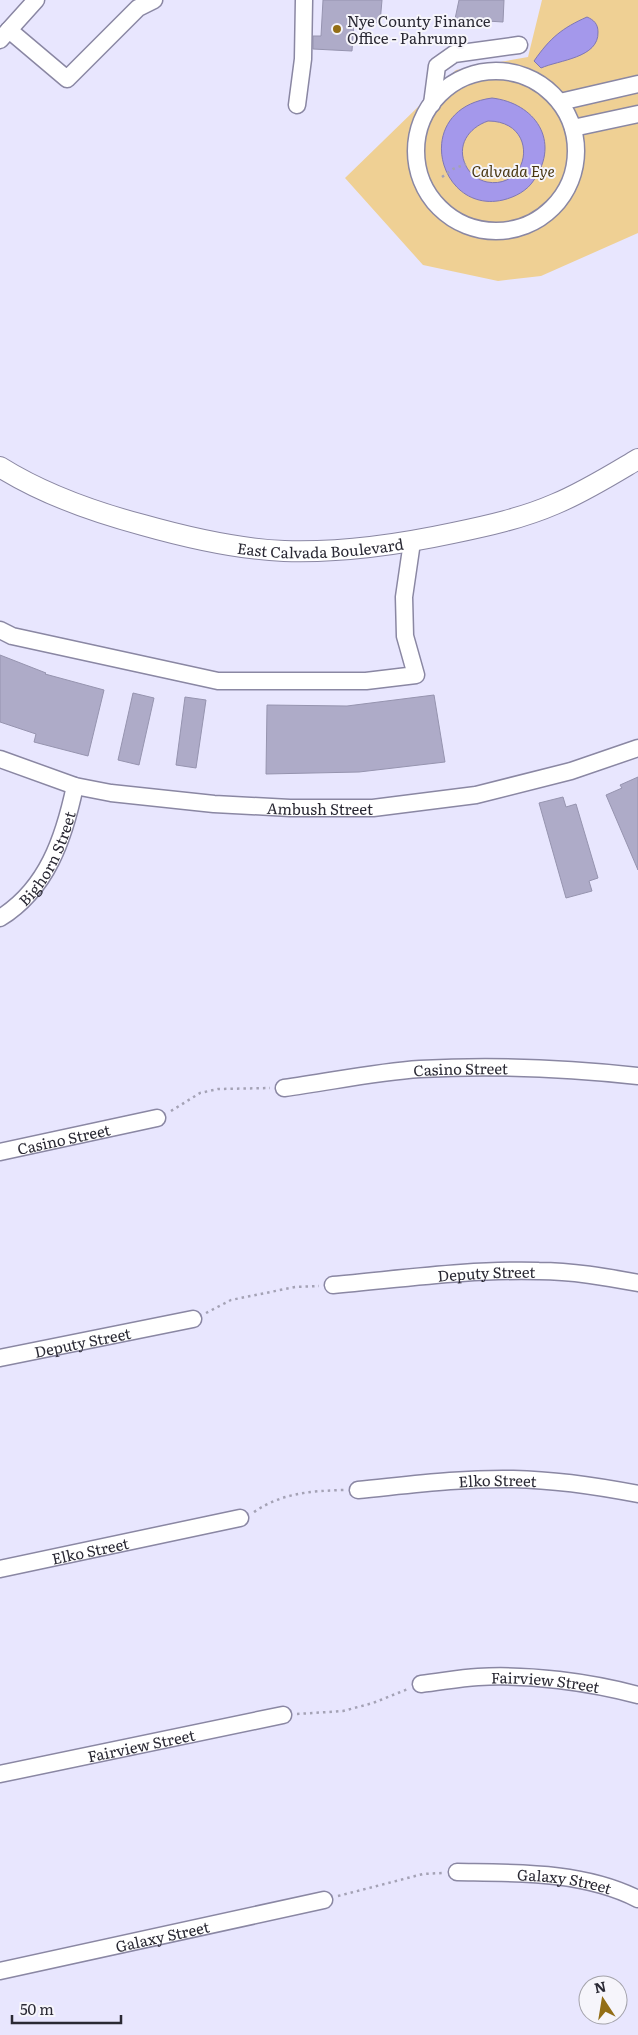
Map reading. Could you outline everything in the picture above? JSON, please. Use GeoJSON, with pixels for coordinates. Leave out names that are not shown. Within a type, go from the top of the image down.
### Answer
{"type":"FeatureCollection","features":[{"type":"Feature","properties":{"kind":"main road","name":"East Calvada Boulevard"},"geometry":{"type":"LineString","coordinates":[[0,467],[64,499],[118,519],[190,538],[284,551],[342,550],[412,542],[492,525],[553,505],[588,489],[638,459]]}},
{"type":"Feature","properties":{"kind":"street"},"geometry":{"type":"LineString","coordinates":[[36,0],[4,35],[67,78],[138,8],[154,0]]}},
{"type":"Feature","properties":{"kind":"street"},"geometry":{"type":"LineString","coordinates":[[297,105],[303,59],[304,0]]}},
{"type":"Feature","properties":{"kind":"street"},"geometry":{"type":"LineString","coordinates":[[432,104],[437,66],[454,54],[519,45]]}},
{"type":"Feature","properties":{"kind":"street"},"geometry":{"type":"LineString","coordinates":[[493,71],[511,72],[530,78],[546,88],[560,102],[573,128],[577,153],[572,179],[559,201],[540,218],[516,229],[490,231],[465,225],[443,211],[426,191],[418,166],[417,141],[422,121],[432,104],[444,90],[459,80],[493,71]]}},
{"type":"Feature","properties":{"kind":"street"},"geometry":{"type":"LineString","coordinates":[[560,102],[638,84]]}},
{"type":"Feature","properties":{"kind":"street"},"geometry":{"type":"LineString","coordinates":[[573,128],[638,114]]}},
{"type":"Feature","properties":{"kind":"street"},"geometry":{"type":"LineString","coordinates":[[0,630],[12,636],[218,681],[366,681],[416,675],[405,636],[404,597],[412,542]]}},
{"type":"Feature","properties":{"kind":"street","name":"Ambush Street"},"geometry":{"type":"LineString","coordinates":[[0,759],[75,786],[111,793],[214,804],[290,808],[372,808],[476,795],[572,771],[638,748]]}},
{"type":"Feature","properties":{"kind":"street","name":"Bighorn Street"},"geometry":{"type":"LineString","coordinates":[[0,918],[16,908],[35,888],[58,849],[68,818],[75,786]]}},
{"type":"Feature","properties":{"kind":"street","name":"Casino Street"},"geometry":{"type":"LineString","coordinates":[[284,1088],[418,1070],[494,1066],[593,1071],[638,1076]]}},
{"type":"Feature","properties":{"kind":"street","name":"Casino Street"},"geometry":{"type":"LineString","coordinates":[[0,1152],[157,1118]]}},
{"type":"Feature","properties":{"kind":"street","name":"Deputy Street"},"geometry":{"type":"LineString","coordinates":[[333,1286],[466,1273],[540,1271],[638,1283]]}},
{"type":"Feature","properties":{"kind":"street","name":"Deputy Street"},"geometry":{"type":"LineString","coordinates":[[0,1358],[193,1319]]}},
{"type":"Feature","properties":{"kind":"street","name":"Elko Street"},"geometry":{"type":"LineString","coordinates":[[358,1490],[512,1479],[598,1487],[638,1494]]}},
{"type":"Feature","properties":{"kind":"street","name":"Elko Street"},"geometry":{"type":"LineString","coordinates":[[0,1569],[240,1518]]}},
{"type":"Feature","properties":{"kind":"street","name":"Fairview Street"},"geometry":{"type":"LineString","coordinates":[[421,1684],[478,1677],[521,1677],[588,1684],[638,1695]]}},
{"type":"Feature","properties":{"kind":"street","name":"Fairview Street"},"geometry":{"type":"LineString","coordinates":[[0,1774],[283,1715]]}},
{"type":"Feature","properties":{"kind":"street","name":"Galaxy Street"},"geometry":{"type":"LineString","coordinates":[[457,1872],[537,1873],[585,1881],[638,1899]]}},
{"type":"Feature","properties":{"kind":"street","name":"Galaxy Street"},"geometry":{"type":"LineString","coordinates":[[0,1971],[324,1900]]}},
{"type":"Feature","properties":{"kind":"path"},"geometry":{"type":"LineString","coordinates":[[442,177],[453,168],[466,164]]}},
{"type":"Feature","properties":{"kind":"path"},"geometry":{"type":"LineString","coordinates":[[157,1118],[166,1115],[200,1093],[218,1089],[284,1088]]}},
{"type":"Feature","properties":{"kind":"path"},"geometry":{"type":"LineString","coordinates":[[193,1319],[231,1300],[295,1287],[333,1286]]}},
{"type":"Feature","properties":{"kind":"path"},"geometry":{"type":"LineString","coordinates":[[240,1518],[252,1514],[285,1496],[324,1490],[358,1490]]}},
{"type":"Feature","properties":{"kind":"path"},"geometry":{"type":"LineString","coordinates":[[283,1715],[343,1712],[374,1703],[421,1684]]}},
{"type":"Feature","properties":{"kind":"path"},"geometry":{"type":"LineString","coordinates":[[324,1900],[424,1874],[457,1872]]}},
{"type":"Feature","properties":{"kind":"green space","name":"Calvada Eye"},"geometry":{"type":"Polygon","coordinates":[[[542,0],[638,0],[638,233],[541,276],[498,281],[423,265],[345,178],[456,70],[528,57],[542,0]]]}},
{"type":"Feature","properties":{"kind":"shaded area"},"geometry":{"type":"Polygon","coordinates":[[[587,17],[595,23],[598,32],[597,41],[585,53],[541,68],[534,61],[557,34],[587,17]]]}},
{"type":"Feature","properties":{"kind":"shaded area"},"geometry":{"type":"Polygon","coordinates":[[[492,98],[507,101],[520,107],[539,126],[544,138],[545,151],[542,165],[531,184],[520,193],[503,200],[481,200],[462,192],[449,177],[442,159],[442,139],[450,121],[466,106],[492,98]],[[488,121],[475,128],[466,139],[463,145],[463,159],[468,169],[477,178],[487,182],[502,182],[513,176],[520,166],[524,154],[522,142],[516,132],[505,124],[488,121]]]}},
{"type":"Feature","properties":{"kind":"building","name":"Nye County Finance Office - Pahrump"},"geometry":{"type":"Polygon","coordinates":[[[323,0],[382,0],[380,23],[354,21],[352,51],[313,49],[313,36],[321,36],[323,0]]]}},
{"type":"Feature","properties":{"kind":"building"},"geometry":{"type":"Polygon","coordinates":[[[459,0],[504,0],[503,22],[455,19],[459,0]]]}},
{"type":"Feature","properties":{"kind":"building"},"geometry":{"type":"Polygon","coordinates":[[[0,655],[45,674],[104,690],[88,756],[34,742],[36,734],[0,722],[0,655]]]}},
{"type":"Feature","properties":{"kind":"building"},"geometry":{"type":"Polygon","coordinates":[[[133,693],[154,698],[139,765],[118,760],[133,693]]]}},
{"type":"Feature","properties":{"kind":"building"},"geometry":{"type":"Polygon","coordinates":[[[434,695],[445,762],[359,772],[266,774],[267,705],[347,706],[434,695]]]}},
{"type":"Feature","properties":{"kind":"building"},"geometry":{"type":"Polygon","coordinates":[[[185,697],[206,700],[196,768],[176,765],[185,697]]]}},
{"type":"Feature","properties":{"kind":"building"},"geometry":{"type":"Polygon","coordinates":[[[638,777],[638,870],[606,795],[622,788],[620,785],[638,777]]]}},
{"type":"Feature","properties":{"kind":"building"},"geometry":{"type":"Polygon","coordinates":[[[563,797],[566,807],[576,804],[598,878],[589,881],[592,891],[566,898],[539,803],[563,797]]]}},
{"type":"Feature","properties":{"kind":"place","name":"Nye County Finance Office - Pahrump"},"geometry":{"type":"Point","coordinates":[337,29]}}]}
